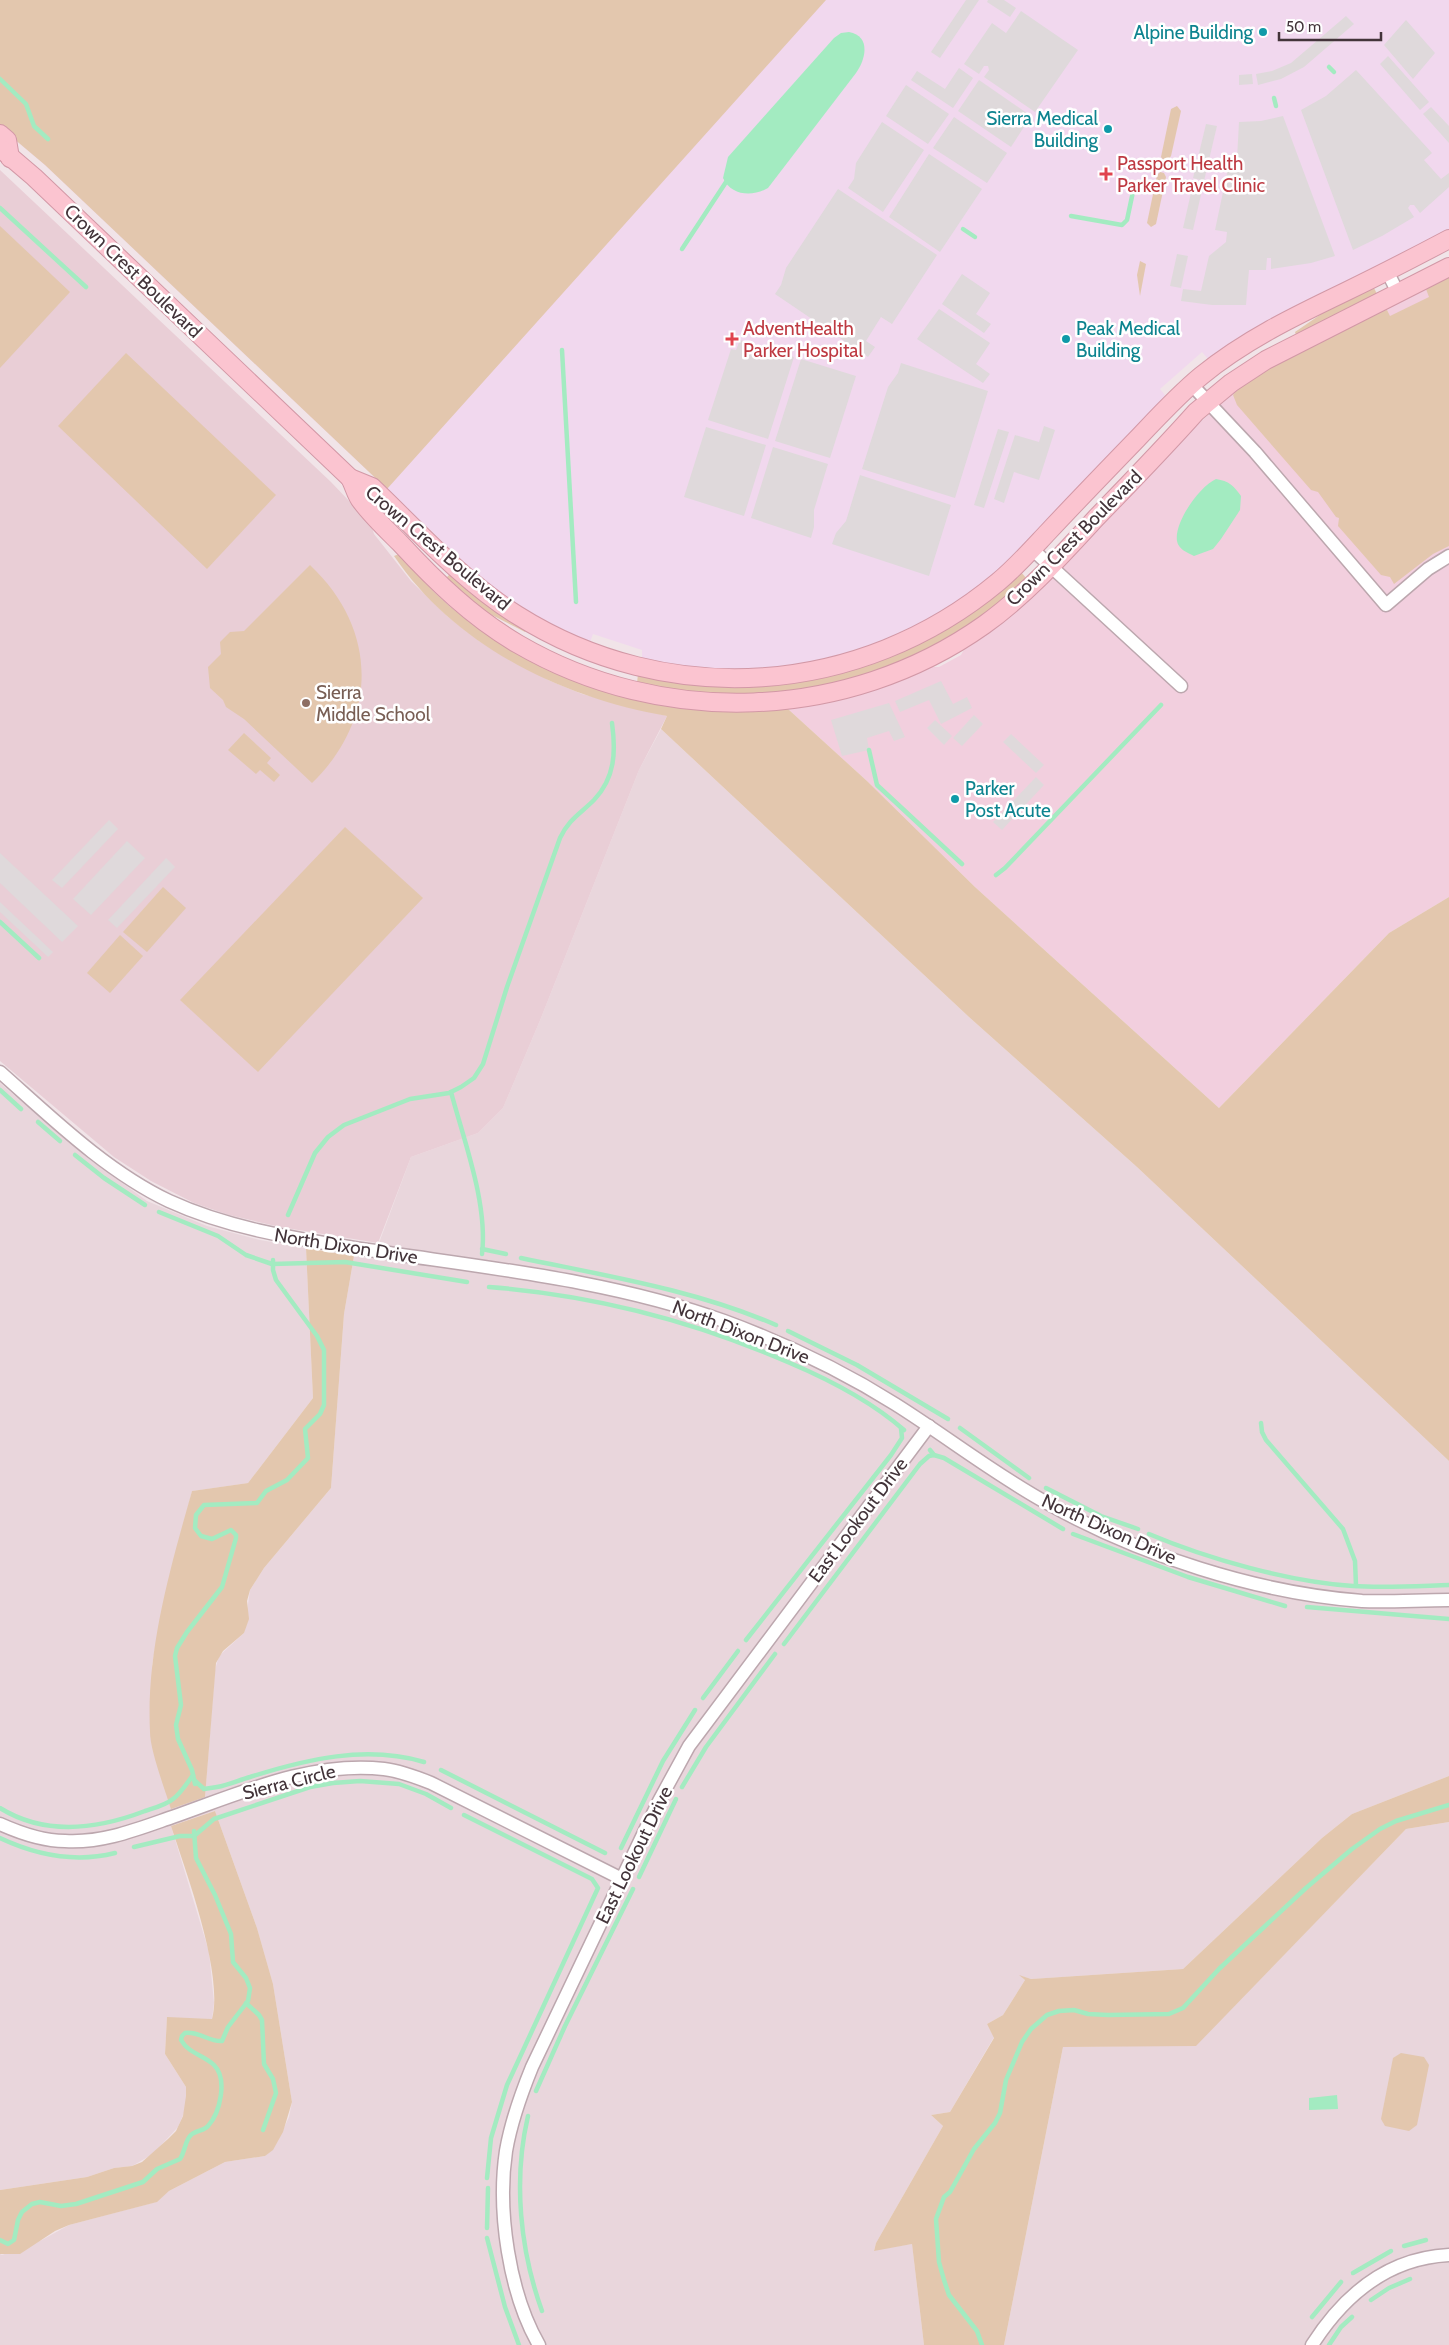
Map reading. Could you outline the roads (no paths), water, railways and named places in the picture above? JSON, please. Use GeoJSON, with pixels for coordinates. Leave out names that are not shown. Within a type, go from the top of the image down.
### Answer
{"type":"FeatureCollection","features":[{"type":"Feature","properties":{"kind":"main road"},"geometry":{"type":"LineString","coordinates":[[0,134],[8,140],[4,155]]}},
{"type":"Feature","properties":{"kind":"main road","name":"Crown Crest Boulevard"},"geometry":{"type":"LineString","coordinates":[[4,155],[49,191],[350,478],[372,487],[476,584],[512,611],[573,645],[614,660],[658,671],[699,677],[749,678],[804,673],[845,664],[887,649],[927,630],[970,604],[1003,578],[1191,384],[1226,356],[1261,334],[1449,239]]}},
{"type":"Feature","properties":{"kind":"main road","name":"Crown Crest Boulevard"},"geometry":{"type":"LineString","coordinates":[[350,478],[360,500],[456,601],[486,624],[561,666],[620,687],[676,699],[726,703],[780,701],[827,694],[877,680],[924,660],[976,630],[1009,606],[1051,566],[1208,401],[1272,357],[1449,268]]}},
{"type":"Feature","properties":{"kind":"street"},"geometry":{"type":"LineString","coordinates":[[1387,271],[1398,293]]}},
{"type":"Feature","properties":{"kind":"street"},"geometry":{"type":"LineString","coordinates":[[1191,384],[1386,605],[1428,569],[1449,556]]}},
{"type":"Feature","properties":{"kind":"street"},"geometry":{"type":"LineString","coordinates":[[1032,549],[1181,686]]}},
{"type":"Feature","properties":{"kind":"street","name":"North Dixon Drive"},"geometry":{"type":"LineString","coordinates":[[0,1072],[76,1138],[122,1174],[159,1196],[206,1217],[254,1230],[304,1240],[594,1287],[682,1308],[743,1328],[830,1366],[881,1395],[992,1470],[1059,1510],[1111,1535],[1191,1565],[1262,1585],[1343,1599],[1380,1601],[1449,1600]]}},
{"type":"Feature","properties":{"kind":"street","name":"East Lookout Drive"},"geometry":{"type":"LineString","coordinates":[[539,2345],[523,2311],[508,2246],[504,2193],[507,2146],[519,2102],[532,2067],[673,1774],[696,1736],[929,1426]]}},
{"type":"Feature","properties":{"kind":"street","name":"Sierra Circle"},"geometry":{"type":"LineString","coordinates":[[0,1824],[46,1839],[63,1842],[91,1840],[140,1828],[296,1776],[341,1768],[383,1769],[412,1776],[440,1787],[622,1879]]}},
{"type":"Feature","properties":{"kind":"street"},"geometry":{"type":"LineString","coordinates":[[1312,2345],[1338,2309],[1364,2285],[1407,2264],[1429,2257],[1449,2254]]}},
{"type":"Feature","properties":{"kind":"waterway"},"geometry":{"type":"LineString","coordinates":[[1329,67],[1334,72]]}},
{"type":"Feature","properties":{"kind":"waterway"},"geometry":{"type":"LineString","coordinates":[[0,79],[26,104],[34,126],[48,139]]}},
{"type":"Feature","properties":{"kind":"waterway"},"geometry":{"type":"LineString","coordinates":[[1274,98],[1276,106]]}},
{"type":"Feature","properties":{"kind":"waterway"},"geometry":{"type":"LineString","coordinates":[[682,249],[728,179]]}},
{"type":"Feature","properties":{"kind":"waterway"},"geometry":{"type":"LineString","coordinates":[[1071,216],[1122,225],[1127,220],[1134,187]]}},
{"type":"Feature","properties":{"kind":"waterway"},"geometry":{"type":"LineString","coordinates":[[0,208],[86,287]]}},
{"type":"Feature","properties":{"kind":"waterway"},"geometry":{"type":"LineString","coordinates":[[963,229],[975,237]]}},
{"type":"Feature","properties":{"kind":"waterway"},"geometry":{"type":"LineString","coordinates":[[562,350],[576,602]]}},
{"type":"Feature","properties":{"kind":"waterway"},"geometry":{"type":"LineString","coordinates":[[996,875],[1005,868],[1161,705]]}},
{"type":"Feature","properties":{"kind":"waterway"},"geometry":{"type":"LineString","coordinates":[[288,1215],[315,1153],[328,1137],[344,1125],[410,1099],[449,1093],[474,1078],[483,1064],[507,987],[563,831],[601,792],[610,774],[614,754],[612,723]]}},
{"type":"Feature","properties":{"kind":"waterway"},"geometry":{"type":"LineString","coordinates":[[869,750],[877,785],[962,864]]}},
{"type":"Feature","properties":{"kind":"waterway"},"geometry":{"type":"LineString","coordinates":[[0,922],[39,958]]}},
{"type":"Feature","properties":{"kind":"waterway"},"geometry":{"type":"LineString","coordinates":[[0,1090],[21,1109]]}},
{"type":"Feature","properties":{"kind":"waterway"},"geometry":{"type":"LineString","coordinates":[[451,1092],[474,1173],[482,1214],[482,1254]]}},
{"type":"Feature","properties":{"kind":"waterway"},"geometry":{"type":"LineString","coordinates":[[38,1122],[60,1141]]}},
{"type":"Feature","properties":{"kind":"waterway"},"geometry":{"type":"LineString","coordinates":[[75,1155],[104,1178],[145,1205]]}},
{"type":"Feature","properties":{"kind":"waterway"},"geometry":{"type":"LineString","coordinates":[[159,1212],[218,1236],[246,1255],[272,1264],[345,1262],[467,1282]]}},
{"type":"Feature","properties":{"kind":"waterway"},"geometry":{"type":"LineString","coordinates":[[482,1249],[506,1254]]}},
{"type":"Feature","properties":{"kind":"waterway"},"geometry":{"type":"LineString","coordinates":[[521,1258],[682,1293],[714,1302],[776,1325]]}},
{"type":"Feature","properties":{"kind":"waterway"},"geometry":{"type":"LineString","coordinates":[[195,1784],[192,1770],[178,1739],[176,1725],[181,1705],[175,1656],[177,1648],[187,1632],[222,1587],[236,1538],[236,1535],[231,1530],[212,1539],[201,1536],[195,1528],[196,1515],[204,1505],[257,1503],[266,1491],[287,1480],[308,1458],[305,1429],[320,1414],[324,1405],[324,1350],[317,1336],[276,1280],[273,1260]]}},
{"type":"Feature","properties":{"kind":"waterway"},"geometry":{"type":"LineString","coordinates":[[489,1287],[566,1296],[605,1303],[642,1312],[717,1335],[754,1348],[835,1384],[878,1410],[904,1430]]}},
{"type":"Feature","properties":{"kind":"waterway"},"geometry":{"type":"LineString","coordinates":[[788,1331],[857,1365],[948,1419]]}},
{"type":"Feature","properties":{"kind":"waterway"},"geometry":{"type":"LineString","coordinates":[[1261,1423],[1262,1432],[1266,1440],[1343,1529],[1355,1561],[1356,1586]]}},
{"type":"Feature","properties":{"kind":"waterway"},"geometry":{"type":"LineString","coordinates":[[746,1640],[891,1455],[902,1438],[901,1428]]}},
{"type":"Feature","properties":{"kind":"waterway"},"geometry":{"type":"LineString","coordinates":[[960,1428],[1029,1478]]}},
{"type":"Feature","properties":{"kind":"waterway"},"geometry":{"type":"LineString","coordinates":[[930,1450],[934,1455],[944,1458],[1063,1529]]}},
{"type":"Feature","properties":{"kind":"waterway"},"geometry":{"type":"LineString","coordinates":[[784,1644],[920,1464],[929,1456],[934,1455]]}},
{"type":"Feature","properties":{"kind":"waterway"},"geometry":{"type":"LineString","coordinates":[[1046,1488],[1101,1516],[1138,1529]]}},
{"type":"Feature","properties":{"kind":"waterway"},"geometry":{"type":"LineString","coordinates":[[1073,1534],[1188,1577],[1285,1606]]}},
{"type":"Feature","properties":{"kind":"waterway"},"geometry":{"type":"LineString","coordinates":[[1149,1534],[1223,1560],[1303,1580],[1365,1587],[1449,1585]]}},
{"type":"Feature","properties":{"kind":"waterway"},"geometry":{"type":"LineString","coordinates":[[1307,1607],[1449,1619]]}},
{"type":"Feature","properties":{"kind":"waterway"},"geometry":{"type":"LineString","coordinates":[[703,1698],[738,1651]]}},
{"type":"Feature","properties":{"kind":"waterway"},"geometry":{"type":"LineString","coordinates":[[682,1787],[706,1747],[775,1654]]}},
{"type":"Feature","properties":{"kind":"waterway"},"geometry":{"type":"LineString","coordinates":[[621,1848],[663,1761],[695,1710]]}},
{"type":"Feature","properties":{"kind":"waterway"},"geometry":{"type":"LineString","coordinates":[[194,1780],[204,1789],[217,1787],[271,1770],[337,1756],[380,1755],[424,1762]]}},
{"type":"Feature","properties":{"kind":"waterway"},"geometry":{"type":"LineString","coordinates":[[441,1770],[605,1853]]}},
{"type":"Feature","properties":{"kind":"waterway"},"geometry":{"type":"LineString","coordinates":[[0,1808],[17,1817],[53,1826],[72,1827],[109,1822],[167,1803],[179,1794],[193,1775]]}},
{"type":"Feature","properties":{"kind":"waterway"},"geometry":{"type":"LineString","coordinates":[[134,1847],[180,1836],[194,1836],[214,1819],[310,1787],[333,1783],[360,1781],[399,1784],[426,1794],[451,1808]]}},
{"type":"Feature","properties":{"kind":"waterway"},"geometry":{"type":"LineString","coordinates":[[639,1877],[676,1799]]}},
{"type":"Feature","properties":{"kind":"waterway"},"geometry":{"type":"LineString","coordinates":[[982,2345],[977,2331],[949,2295],[939,2262],[936,2219],[944,2197],[950,2192],[974,2149],[995,2123],[1000,2113],[1006,2080],[1022,2042],[1031,2029],[1047,2015],[1059,2011],[1074,2010],[1088,2014],[1108,2015],[1169,2014],[1183,2008],[1219,1969],[1306,1888],[1352,1849],[1380,1829],[1396,1821],[1449,1805]]}},
{"type":"Feature","properties":{"kind":"waterway"},"geometry":{"type":"LineString","coordinates":[[464,1815],[592,1879],[598,1888],[507,2085],[491,2138],[487,2178]]}},
{"type":"Feature","properties":{"kind":"waterway"},"geometry":{"type":"LineString","coordinates":[[0,2240],[8,2244],[14,2240],[18,2220],[22,2212],[32,2204],[40,2202],[61,2206],[76,2204],[143,2182],[157,2169],[180,2159],[189,2137],[193,2133],[206,2128],[216,2113],[221,2096],[221,2079],[218,2071],[214,2065],[184,2045],[181,2040],[182,2036],[185,2033],[190,2033],[222,2041],[228,2027],[248,2001],[250,1988],[246,1978],[233,1962],[231,1934],[215,1895],[196,1858],[194,1831]]}},
{"type":"Feature","properties":{"kind":"waterway"},"geometry":{"type":"LineString","coordinates":[[0,1838],[28,1849],[56,1856],[85,1857],[115,1853]]}},
{"type":"Feature","properties":{"kind":"waterway"},"geometry":{"type":"LineString","coordinates":[[536,2091],[565,2026],[633,1889]]}},
{"type":"Feature","properties":{"kind":"waterway"},"geometry":{"type":"LineString","coordinates":[[246,2003],[262,2020],[264,2064],[273,2079],[276,2093],[263,2130]]}},
{"type":"Feature","properties":{"kind":"waterway"},"geometry":{"type":"LineString","coordinates":[[528,2116],[523,2140],[521,2165],[521,2215],[528,2264],[542,2311]]}},
{"type":"Feature","properties":{"kind":"waterway"},"geometry":{"type":"LineString","coordinates":[[487,2228],[488,2188]]}},
{"type":"Feature","properties":{"kind":"waterway"},"geometry":{"type":"LineString","coordinates":[[487,2238],[505,2307],[519,2345]]}},
{"type":"Feature","properties":{"kind":"waterway"},"geometry":{"type":"LineString","coordinates":[[1404,2246],[1426,2240]]}},
{"type":"Feature","properties":{"kind":"waterway"},"geometry":{"type":"LineString","coordinates":[[1353,2273],[1391,2251]]}},
{"type":"Feature","properties":{"kind":"waterway"},"geometry":{"type":"LineString","coordinates":[[1371,2300],[1389,2288],[1410,2279]]}},
{"type":"Feature","properties":{"kind":"waterway"},"geometry":{"type":"LineString","coordinates":[[1312,2317],[1341,2282]]}},
{"type":"Feature","properties":{"kind":"waterway"},"geometry":{"type":"LineString","coordinates":[[1329,2345],[1341,2327],[1352,2317]]}},
{"type":"Feature","properties":{"kind":"place","name":"Alpine Building"},"geometry":{"type":"Point","coordinates":[1263,32]}},
{"type":"Feature","properties":{"kind":"place","name":"Sierra Medical Building"},"geometry":{"type":"Point","coordinates":[1108,129]}},
{"type":"Feature","properties":{"kind":"place","name":"Passport Health Parker Travel Clinic"},"geometry":{"type":"Point","coordinates":[1106,174]}},
{"type":"Feature","properties":{"kind":"place","name":"AdventHealth Parker Hospital"},"geometry":{"type":"Point","coordinates":[732,339]}},
{"type":"Feature","properties":{"kind":"place","name":"Peak Medical Building"},"geometry":{"type":"Point","coordinates":[1066,339]}},
{"type":"Feature","properties":{"kind":"place","name":"Sierra Middle School"},"geometry":{"type":"Point","coordinates":[306,703]}},
{"type":"Feature","properties":{"kind":"place","name":"Parker Post Acute"},"geometry":{"type":"Point","coordinates":[955,799]}}]}
